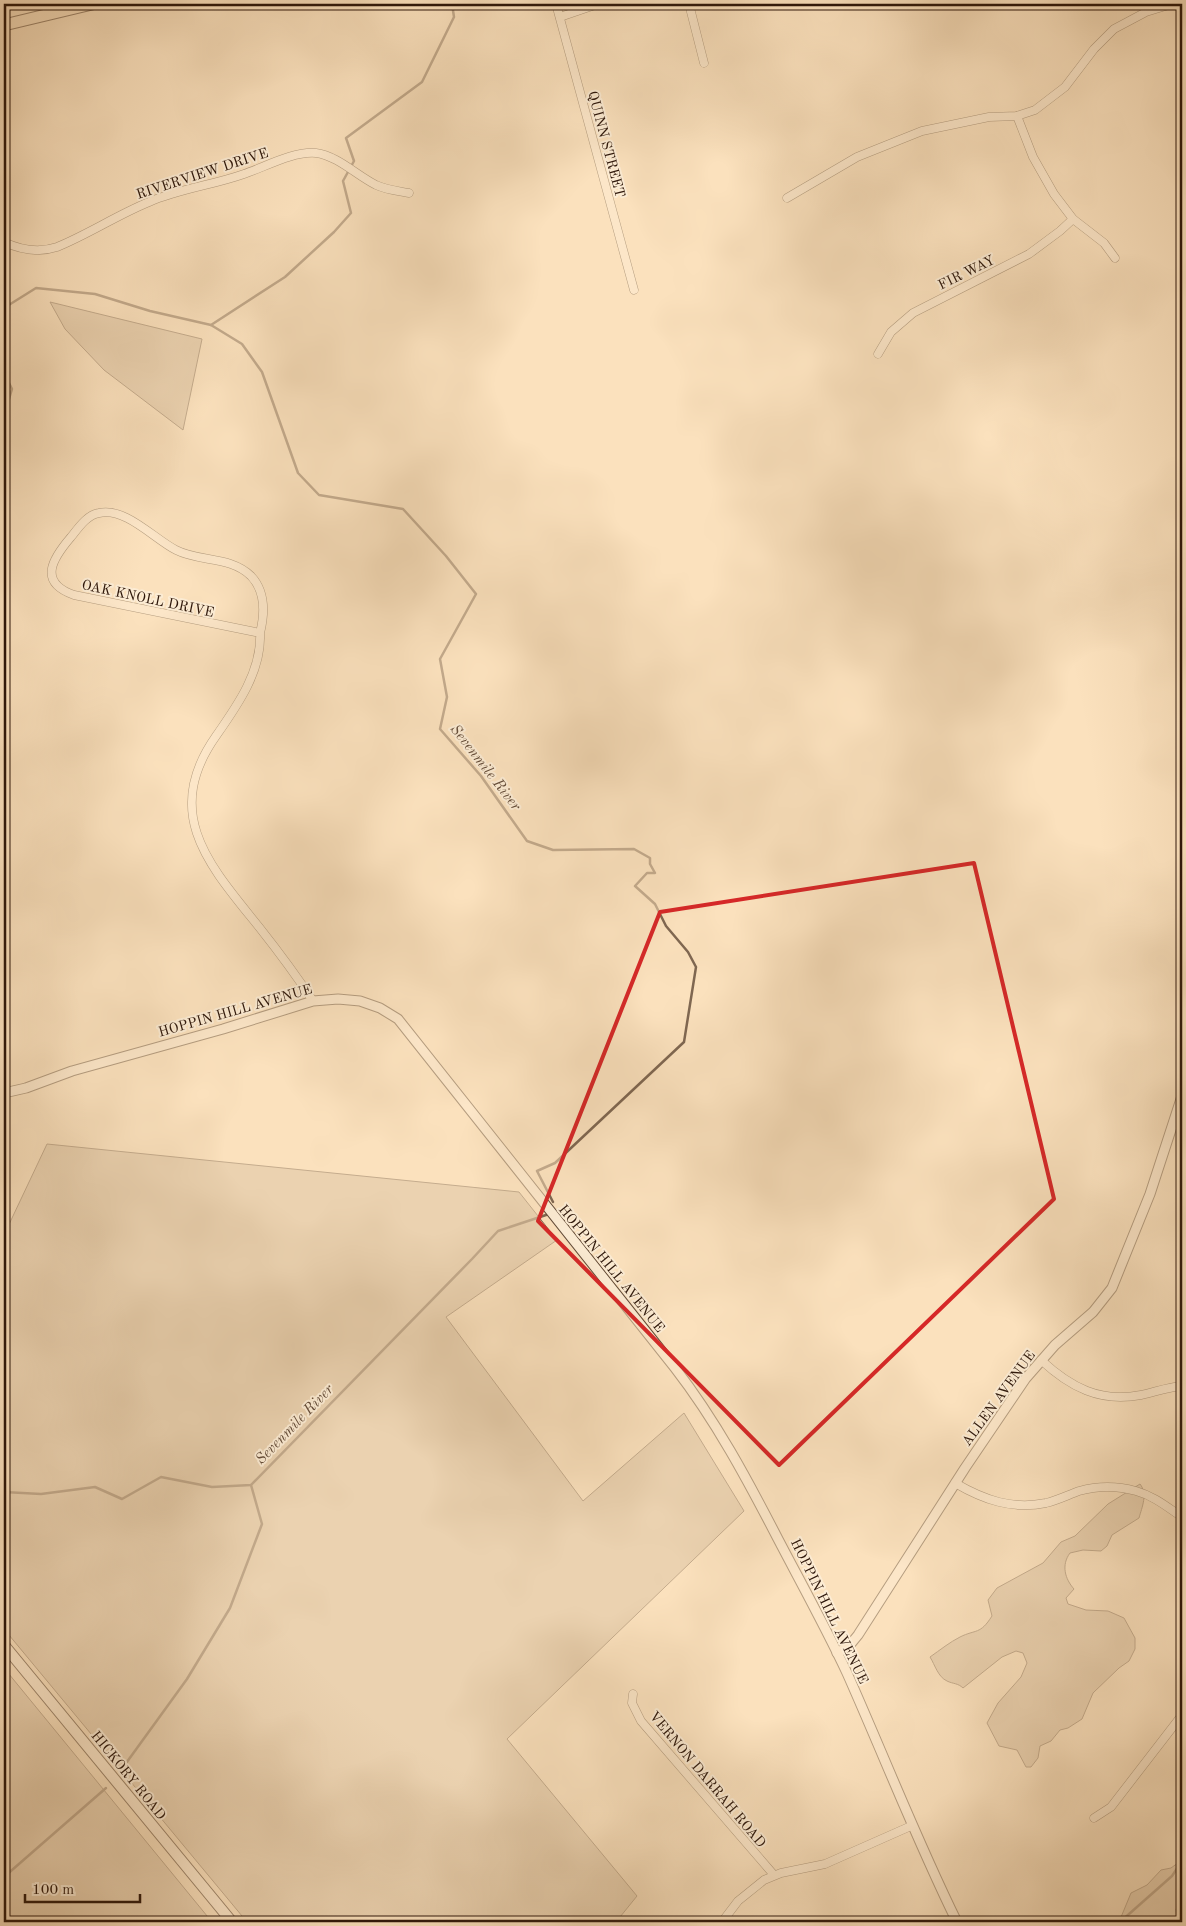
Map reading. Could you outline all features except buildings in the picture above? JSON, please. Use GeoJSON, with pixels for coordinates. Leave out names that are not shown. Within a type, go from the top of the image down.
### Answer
{"type":"FeatureCollection","features":[{"type":"Feature","properties":{"kind":"main road"},"geometry":{"type":"LineString","coordinates":[[4,25],[92,4]]}},
{"type":"Feature","properties":{"kind":"main road","name":"HICKORY ROAD"},"geometry":{"type":"LineString","coordinates":[[4,1645],[232,1922]]}},
{"type":"Feature","properties":{"kind":"street","name":"QUINN STREET"},"geometry":{"type":"LineString","coordinates":[[556,4],[634,290]]}},
{"type":"Feature","properties":{"kind":"street"},"geometry":{"type":"LineString","coordinates":[[560,17],[598,4]]}},
{"type":"Feature","properties":{"kind":"street"},"geometry":{"type":"LineString","coordinates":[[689,4],[704,64]]}},
{"type":"Feature","properties":{"kind":"street"},"geometry":{"type":"LineString","coordinates":[[787,198],[857,157],[922,131],[989,118],[1017,116],[1035,110],[1072,80],[1094,48],[1114,29],[1146,12],[1172,4]]}},
{"type":"Feature","properties":{"kind":"street"},"geometry":{"type":"LineString","coordinates":[[1017,116],[1033,157],[1054,194],[1073,219],[1104,243],[1115,258]]}},
{"type":"Feature","properties":{"kind":"street","name":"RIVERVIEW DRIVE"},"geometry":{"type":"LineString","coordinates":[[4,242],[11,246],[32,250],[57,248],[106,221],[157,198],[235,177],[300,153],[316,153],[328,156],[387,189],[409,193]]}},
{"type":"Feature","properties":{"kind":"street","name":"FIR WAY"},"geometry":{"type":"LineString","coordinates":[[878,354],[891,332],[913,313],[1029,254],[1060,232],[1073,219]]}},
{"type":"Feature","properties":{"kind":"street","name":"OAK KNOLL DRIVE"},"geometry":{"type":"LineString","coordinates":[[260,633],[109,603],[65,592],[57,586],[51,572],[53,561],[87,518],[98,513],[116,513],[132,521],[178,551],[229,564],[245,571],[252,577],[261,592],[264,610],[257,661],[248,686],[239,703],[211,743],[201,762],[192,787],[194,826],[214,870],[292,970],[313,1001]]}},
{"type":"Feature","properties":{"kind":"street","name":"HOPPIN HILL AVENUE"},"geometry":{"type":"LineString","coordinates":[[4,1093],[26,1088],[72,1071],[223,1029],[313,1001],[338,999],[370,1004],[389,1012],[398,1019],[703,1405],[725,1440],[837,1653],[911,1826],[957,1922]]}},
{"type":"Feature","properties":{"kind":"street","name":"ALLEN AVENUE"},"geometry":{"type":"LineString","coordinates":[[837,1653],[849,1646],[858,1635],[955,1483],[1041,1360],[1055,1345],[1093,1312],[1112,1288],[1150,1194],[1182,1096]]}},
{"type":"Feature","properties":{"kind":"street"},"geometry":{"type":"LineString","coordinates":[[1041,1360],[1059,1378],[1084,1390],[1116,1398],[1141,1395],[1170,1387],[1182,1386]]}},
{"type":"Feature","properties":{"kind":"street"},"geometry":{"type":"LineString","coordinates":[[955,1483],[983,1498],[1003,1504],[1019,1506],[1049,1502],[1091,1488],[1119,1488],[1149,1496],[1163,1503],[1182,1517]]}},
{"type":"Feature","properties":{"kind":"street","name":"VERNON DARRAH ROAD"},"geometry":{"type":"LineString","coordinates":[[633,1694],[632,1703],[641,1721],[774,1875]]}},
{"type":"Feature","properties":{"kind":"street"},"geometry":{"type":"LineString","coordinates":[[1094,1818],[1112,1807],[1182,1715]]}},
{"type":"Feature","properties":{"kind":"street"},"geometry":{"type":"LineString","coordinates":[[722,1922],[731,1908],[746,1893],[774,1875],[826,1864],[911,1826]]}},
{"type":"Feature","properties":{"kind":"highlighted area"},"geometry":{"type":"Polygon","coordinates":[[[974,863],[1054,1199],[779,1465],[538,1221],[660,912],[974,863]]]}},
{"type":"Feature","properties":{"kind":"shaded area"},"geometry":{"type":"Polygon","coordinates":[[[50,302],[202,339],[183,430],[104,370],[65,329],[50,302]]]}},
{"type":"Feature","properties":{"kind":"shaded area"},"geometry":{"type":"Polygon","coordinates":[[[47,1144],[519,1192],[557,1240],[446,1317],[583,1501],[684,1413],[744,1511],[507,1739],[637,1896],[616,1922],[247,1922],[4,1629],[4,1235],[47,1144]]]}},
{"type":"Feature","properties":{"kind":"shaded area"},"geometry":{"type":"Polygon","coordinates":[[[1140,1484],[1144,1496],[1139,1518],[1112,1535],[1107,1546],[1101,1551],[1083,1550],[1070,1553],[1065,1567],[1068,1581],[1074,1589],[1066,1598],[1068,1604],[1086,1610],[1108,1611],[1124,1618],[1135,1638],[1135,1649],[1129,1661],[1093,1693],[1082,1719],[1068,1728],[1060,1730],[1051,1741],[1040,1746],[1038,1758],[1031,1767],[1026,1767],[1017,1750],[999,1746],[987,1723],[998,1703],[1021,1677],[1027,1663],[1023,1653],[1016,1651],[1002,1657],[963,1688],[941,1677],[930,1657],[956,1639],[981,1629],[992,1616],[988,1600],[997,1588],[1043,1563],[1061,1542],[1075,1536],[1108,1504],[1140,1484]]]}},
{"type":"Feature","properties":{"kind":"shaded area"},"geometry":{"type":"Polygon","coordinates":[[[4,1668],[212,1922],[4,1922],[4,1668]]]}},
{"type":"Feature","properties":{"kind":"shaded area"},"geometry":{"type":"Polygon","coordinates":[[[1182,1860],[1182,1901],[1176,1909],[1177,1922],[1119,1922],[1131,1893],[1147,1885],[1161,1870],[1171,1868],[1182,1860]]]}},
{"type":"Feature","properties":{"kind":"waterway","name":"Sevenmile River"},"geometry":{"type":"LineString","coordinates":[[211,325],[285,277],[334,232],[351,213],[343,181],[354,161],[346,138],[422,82],[454,17],[452,4]]}},
{"type":"Feature","properties":{"kind":"waterway","name":"Sevenmile River"},"geometry":{"type":"LineString","coordinates":[[4,308],[36,288],[95,294],[150,311],[211,325],[242,344],[262,372],[298,473],[319,495],[403,509],[446,556],[476,594],[440,659],[447,697],[440,729],[481,776],[527,841],[553,850],[634,849],[650,858],[650,864],[655,873],[647,873],[635,886],[655,904],[666,926],[688,952],[696,967],[684,1042],[555,1163],[537,1171],[553,1202]]}},
{"type":"Feature","properties":{"kind":"waterway"},"geometry":{"type":"LineString","coordinates":[[4,373],[12,389],[9,399],[4,402]]}},
{"type":"Feature","properties":{"kind":"waterway","name":"Sevenmile River"},"geometry":{"type":"LineString","coordinates":[[4,1492],[41,1494],[95,1487],[122,1499],[161,1477],[212,1487],[251,1485],[498,1231],[546,1215]]}},
{"type":"Feature","properties":{"kind":"waterway"},"geometry":{"type":"LineString","coordinates":[[124,1766],[187,1679],[230,1608],[262,1524],[251,1485]]}},
{"type":"Feature","properties":{"kind":"waterway"},"geometry":{"type":"LineString","coordinates":[[4,1877],[106,1788]]}},
{"type":"Feature","properties":{"kind":"waterway"},"geometry":{"type":"LineString","coordinates":[[1120,1922],[1172,1876],[1182,1861]]}}]}
